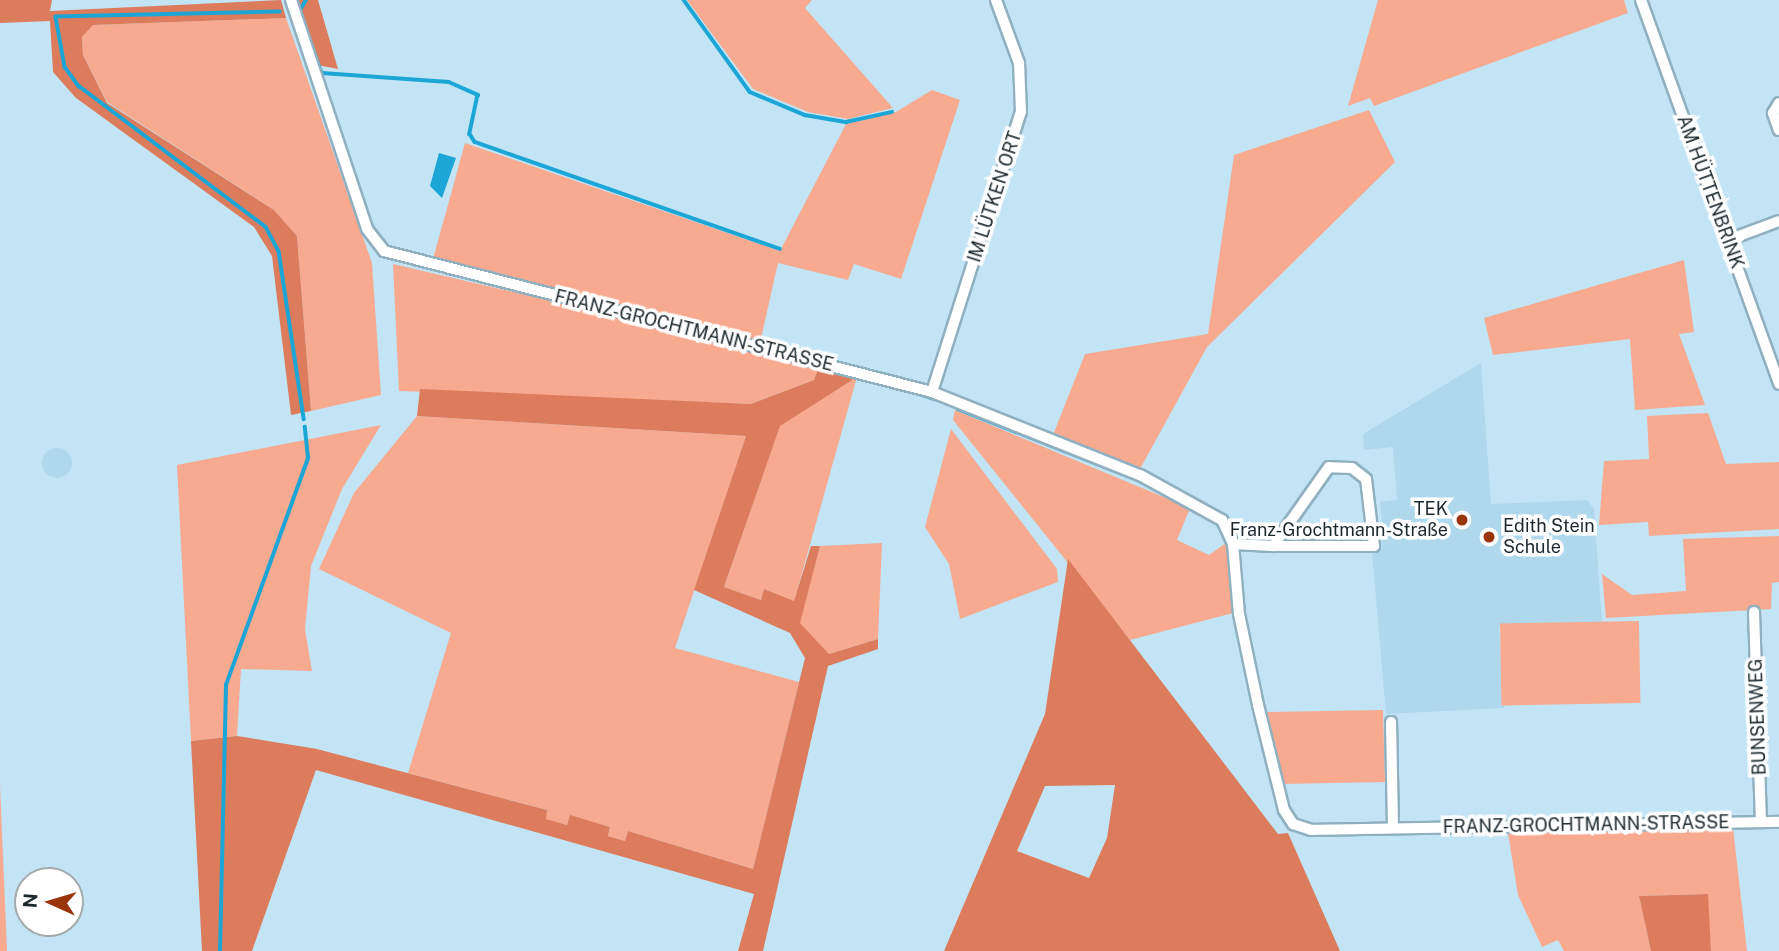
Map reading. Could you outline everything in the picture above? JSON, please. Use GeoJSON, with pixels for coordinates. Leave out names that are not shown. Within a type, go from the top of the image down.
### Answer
{"type":"FeatureCollection","features":[{"type":"Feature","properties":{"kind":"street","name":"FRANZ-GROCHTMANN-STRASSE"},"geometry":{"type":"LineString","coordinates":[[291,0],[367,229],[384,251],[932,393],[1140,475],[1222,520],[1233,544],[1239,614],[1287,818],[1311,830],[1779,822]]}},
{"type":"Feature","properties":{"kind":"street","name":"IM LÜTKEN ORT"},"geometry":{"type":"LineString","coordinates":[[932,393],[1021,112],[1019,63],[996,0]]}},
{"type":"Feature","properties":{"kind":"street","name":"AM HÜTTENBRINK"},"geometry":{"type":"LineString","coordinates":[[1642,0],[1779,384]]}},
{"type":"Feature","properties":{"kind":"street"},"geometry":{"type":"LineString","coordinates":[[1779,103],[1773,113],[1779,130]]}},
{"type":"Feature","properties":{"kind":"street"},"geometry":{"type":"LineString","coordinates":[[1728,240],[1779,221]]}},
{"type":"Feature","properties":{"kind":"street"},"geometry":{"type":"LineString","coordinates":[[1233,544],[1273,545],[1374,546],[1366,480],[1352,468],[1329,467],[1273,545]]}},
{"type":"Feature","properties":{"kind":"street","name":"BUNSENWEG"},"geometry":{"type":"LineString","coordinates":[[1754,612],[1761,822]]}},
{"type":"Feature","properties":{"kind":"street"},"geometry":{"type":"LineString","coordinates":[[1391,722],[1393,828]]}},
{"type":"Feature","properties":{"kind":"shaded area"},"geometry":{"type":"Polygon","coordinates":[[[0,0],[52,0],[50,11],[281,0],[286,18],[93,25],[82,37],[83,55],[107,103],[274,210],[297,236],[311,411],[291,415],[272,256],[254,227],[76,98],[53,72],[50,21],[0,23],[0,0]]]}},
{"type":"Feature","properties":{"kind":"shaded area"},"geometry":{"type":"Polygon","coordinates":[[[298,0],[318,0],[338,69],[317,65],[298,0]]]}},
{"type":"Feature","properties":{"kind":"shaded area"},"geometry":{"type":"Polygon","coordinates":[[[687,0],[812,0],[805,8],[893,108],[848,119],[808,112],[753,89],[687,0]]]}},
{"type":"Feature","properties":{"kind":"shaded area"},"geometry":{"type":"Polygon","coordinates":[[[1378,0],[1624,0],[1628,13],[1374,106],[1370,98],[1348,106],[1378,0]]]}},
{"type":"Feature","properties":{"kind":"shaded area"},"geometry":{"type":"Polygon","coordinates":[[[286,18],[372,263],[381,395],[311,411],[297,236],[274,210],[107,102],[83,55],[82,37],[93,25],[286,18]]]}},
{"type":"Feature","properties":{"kind":"shaded area"},"geometry":{"type":"Polygon","coordinates":[[[932,90],[960,100],[901,279],[854,264],[848,280],[778,263],[760,343],[433,259],[465,143],[780,251],[846,124],[896,112],[932,90]]]}},
{"type":"Feature","properties":{"kind":"shaded area"},"geometry":{"type":"Polygon","coordinates":[[[1369,110],[1395,162],[1207,347],[1140,469],[1053,435],[1085,354],[1208,334],[1234,155],[1369,110]]]}},
{"type":"Feature","properties":{"kind":"shaded area"},"geometry":{"type":"Polygon","coordinates":[[[1684,260],[1694,332],[1679,334],[1705,405],[1635,410],[1630,339],[1493,355],[1484,318],[1684,260]]]}},
{"type":"Feature","properties":{"kind":"shaded area"},"geometry":{"type":"Polygon","coordinates":[[[393,264],[819,367],[814,380],[751,404],[399,391],[393,264]]]}},
{"type":"Feature","properties":{"kind":"shaded area","name":"Edith Stein Schule"},"geometry":{"type":"Polygon","coordinates":[[[1481,363],[1491,504],[1587,500],[1594,509],[1602,622],[1499,627],[1504,708],[1386,714],[1372,553],[1380,552],[1383,534],[1380,502],[1397,500],[1393,447],[1364,450],[1363,434],[1481,363]]]}},
{"type":"Feature","properties":{"kind":"shaded area"},"geometry":{"type":"Polygon","coordinates":[[[819,367],[857,377],[780,426],[724,587],[761,600],[764,589],[794,601],[811,546],[820,546],[800,623],[829,654],[878,639],[878,649],[828,666],[763,951],[738,951],[754,894],[316,770],[252,951],[202,951],[191,741],[237,736],[317,749],[547,810],[546,819],[567,825],[570,815],[610,827],[608,836],[625,841],[628,831],[753,869],[805,658],[790,633],[694,590],[746,436],[417,416],[420,389],[751,404],[814,380],[819,367]]]}},
{"type":"Feature","properties":{"kind":"shaded area"},"geometry":{"type":"Polygon","coordinates":[[[857,377],[794,602],[764,589],[761,600],[724,587],[780,425],[857,377]]]}},
{"type":"Feature","properties":{"kind":"shaded area"},"geometry":{"type":"Polygon","coordinates":[[[955,410],[1190,508],[1177,540],[1209,555],[1226,543],[1233,613],[1130,640],[953,420],[955,410]]]}},
{"type":"Feature","properties":{"kind":"shaded area"},"geometry":{"type":"Polygon","coordinates":[[[1708,413],[1726,464],[1779,462],[1779,529],[1649,536],[1648,522],[1599,525],[1604,461],[1649,459],[1647,416],[1708,413]]]}},
{"type":"Feature","properties":{"kind":"shaded area"},"geometry":{"type":"Polygon","coordinates":[[[417,416],[746,436],[675,648],[799,682],[753,869],[628,831],[625,841],[608,836],[610,827],[570,816],[567,825],[545,819],[547,810],[408,773],[451,633],[319,569],[354,493],[417,416]]]}},
{"type":"Feature","properties":{"kind":"shaded area"},"geometry":{"type":"Polygon","coordinates":[[[381,425],[342,489],[311,566],[305,629],[312,671],[241,669],[237,736],[191,741],[177,465],[381,425]]]}},
{"type":"Feature","properties":{"kind":"shaded area"},"geometry":{"type":"Polygon","coordinates":[[[951,429],[1057,569],[1058,582],[960,619],[949,564],[925,527],[951,429]]]}},
{"type":"Feature","properties":{"kind":"shaded area"},"geometry":{"type":"Polygon","coordinates":[[[57,448],[68,452],[72,463],[68,474],[57,478],[46,474],[42,463],[46,452],[57,448]]]}},
{"type":"Feature","properties":{"kind":"shaded area"},"geometry":{"type":"Polygon","coordinates":[[[1779,536],[1779,582],[1772,583],[1771,609],[1606,618],[1602,574],[1632,595],[1686,591],[1683,539],[1779,536]]]}},
{"type":"Feature","properties":{"kind":"shaded area"},"geometry":{"type":"Polygon","coordinates":[[[882,543],[878,639],[829,654],[799,623],[820,546],[882,543]]]}},
{"type":"Feature","properties":{"kind":"shaded area"},"geometry":{"type":"Polygon","coordinates":[[[1068,559],[1278,834],[1288,833],[1340,951],[944,951],[1045,714],[1068,559]],[[1115,785],[1045,786],[1017,851],[1089,878],[1107,838],[1115,785]]]}},
{"type":"Feature","properties":{"kind":"shaded area"},"geometry":{"type":"Polygon","coordinates":[[[1639,621],[1640,703],[1501,705],[1500,623],[1639,621]]]}},
{"type":"Feature","properties":{"kind":"shaded area"},"geometry":{"type":"Polygon","coordinates":[[[1383,710],[1385,782],[1282,784],[1265,712],[1383,710]]]}},
{"type":"Feature","properties":{"kind":"shaded area"},"geometry":{"type":"Polygon","coordinates":[[[0,785],[7,951],[0,951],[0,785]]]}},
{"type":"Feature","properties":{"kind":"shaded area"},"geometry":{"type":"Polygon","coordinates":[[[1733,828],[1747,951],[1711,951],[1707,894],[1639,896],[1651,951],[1564,951],[1558,940],[1542,947],[1518,895],[1508,833],[1733,828]]]}},
{"type":"Feature","properties":{"kind":"shaded area"},"geometry":{"type":"Polygon","coordinates":[[[1708,894],[1711,951],[1651,951],[1639,896],[1708,894]]]}},
{"type":"Feature","properties":{"kind":"water"},"geometry":{"type":"Polygon","coordinates":[[[439,153],[456,158],[442,198],[430,186],[439,153]]]}},
{"type":"Feature","properties":{"kind":"waterway"},"geometry":{"type":"LineString","coordinates":[[300,10],[306,0]]}},
{"type":"Feature","properties":{"kind":"waterway"},"geometry":{"type":"LineString","coordinates":[[684,0],[750,92],[805,115],[846,122],[892,112]]}},
{"type":"Feature","properties":{"kind":"waterway"},"geometry":{"type":"LineString","coordinates":[[280,12],[56,17],[65,67],[79,86],[266,227],[279,251],[304,419]]}},
{"type":"Feature","properties":{"kind":"waterway"},"geometry":{"type":"LineString","coordinates":[[307,32],[322,73],[449,82],[478,95],[470,134],[475,142],[780,249]]}},
{"type":"Feature","properties":{"kind":"waterway"},"geometry":{"type":"LineString","coordinates":[[910,391],[934,399]]}},
{"type":"Feature","properties":{"kind":"waterway"},"geometry":{"type":"LineString","coordinates":[[958,409],[1123,474]]}},
{"type":"Feature","properties":{"kind":"waterway"},"geometry":{"type":"LineString","coordinates":[[220,951],[226,685],[308,458],[305,427]]}},
{"type":"Feature","properties":{"kind":"place","name":"TEK Franz-Grochtmann-Straße"},"geometry":{"type":"Point","coordinates":[1462,520]}},
{"type":"Feature","properties":{"kind":"place","name":"Edith Stein Schule"},"geometry":{"type":"Point","coordinates":[1489,537]}}]}
